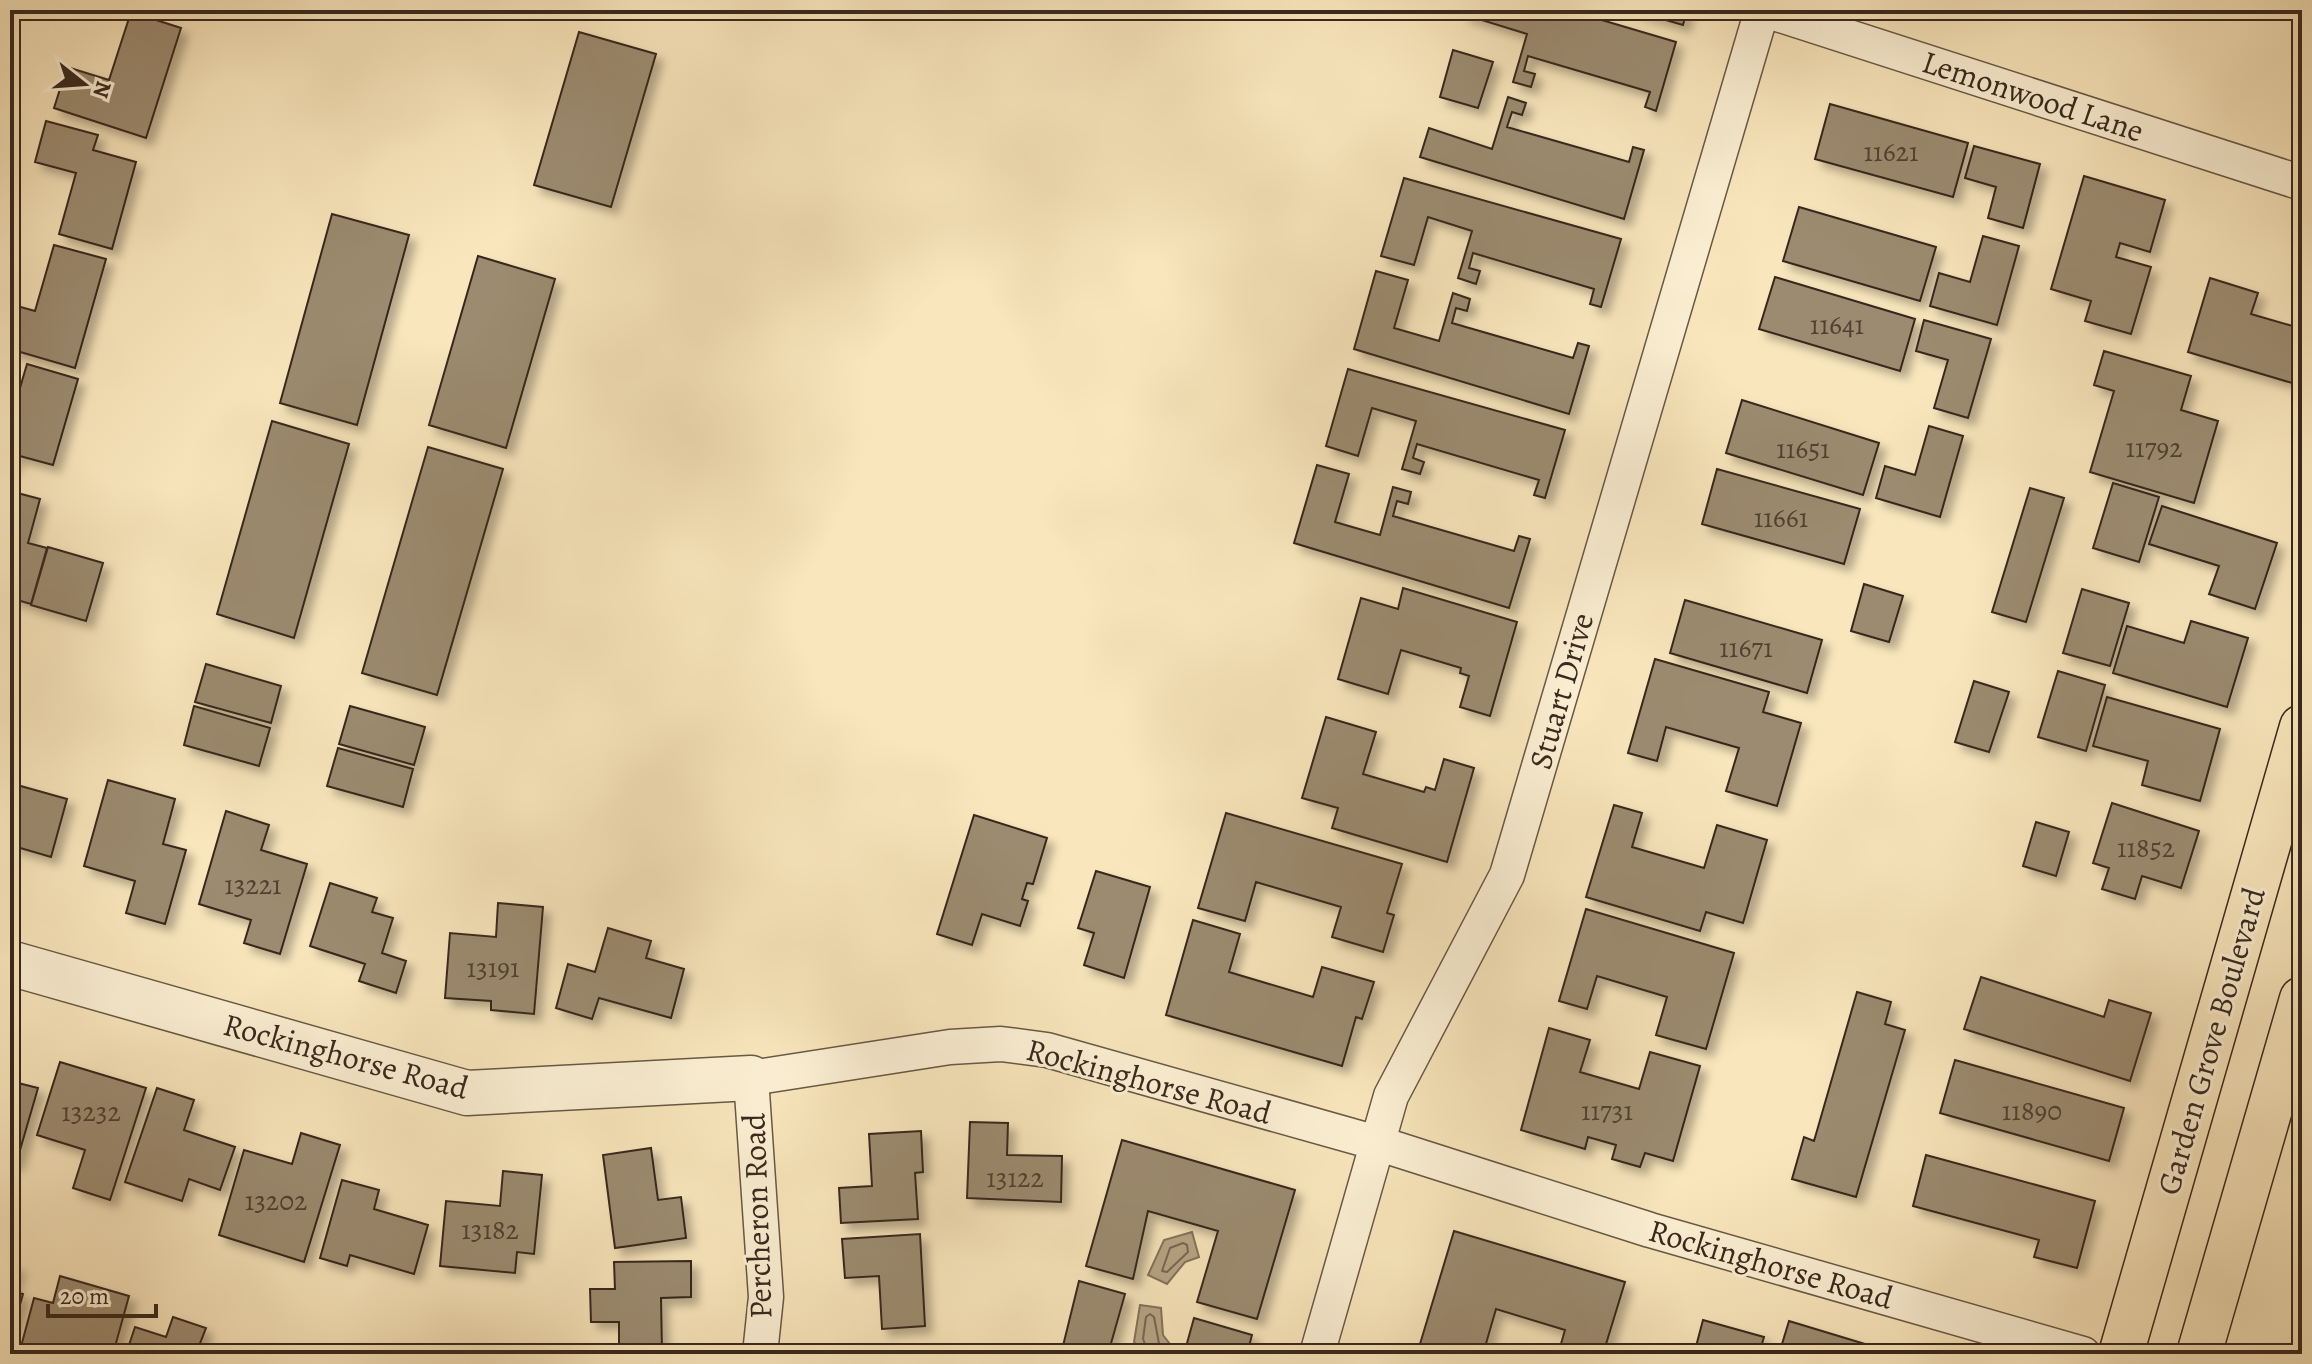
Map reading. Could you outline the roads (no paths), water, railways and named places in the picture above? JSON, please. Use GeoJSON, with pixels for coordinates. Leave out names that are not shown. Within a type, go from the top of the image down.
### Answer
{"type":"FeatureCollection","features":[{"type":"Feature","properties":{"kind":"main road","name":"Garden Grove Boulevard"},"geometry":{"type":"LineString","coordinates":[[2121,1354],[2302,727]]}},
{"type":"Feature","properties":{"kind":"main road"},"geometry":{"type":"LineString","coordinates":[[2199,1354],[2302,999]]}},
{"type":"Feature","properties":{"kind":"street","name":"Lemonwood Lane"},"geometry":{"type":"LineString","coordinates":[[1763,10],[2302,183]]}},
{"type":"Feature","properties":{"kind":"street","name":"Stuart Drive"},"geometry":{"type":"LineString","coordinates":[[1317,1354],[1391,1096],[1507,875],[1763,10]]}},
{"type":"Feature","properties":{"kind":"street","name":"Rockinghorse Road"},"geometry":{"type":"LineString","coordinates":[[10,963],[467,1093],[751,1078],[950,1047],[1027,1047],[1084,1058],[1377,1143],[1650,1230],[2083,1354]]}},
{"type":"Feature","properties":{"kind":"street","name":"Percheron Road"},"geometry":{"type":"LineString","coordinates":[[751,1078],[766,1297],[760,1354]]}},
{"type":"Feature","properties":{"kind":"water"},"geometry":{"type":"Polygon","coordinates":[[[1192,1232],[1199,1257],[1185,1262],[1167,1284],[1148,1275],[1164,1240],[1192,1232]]]}},
{"type":"Feature","properties":{"kind":"water"},"geometry":{"type":"Polygon","coordinates":[[[1140,1305],[1161,1308],[1163,1335],[1173,1348],[1165,1354],[1144,1354],[1134,1342],[1140,1305]]]}}]}
